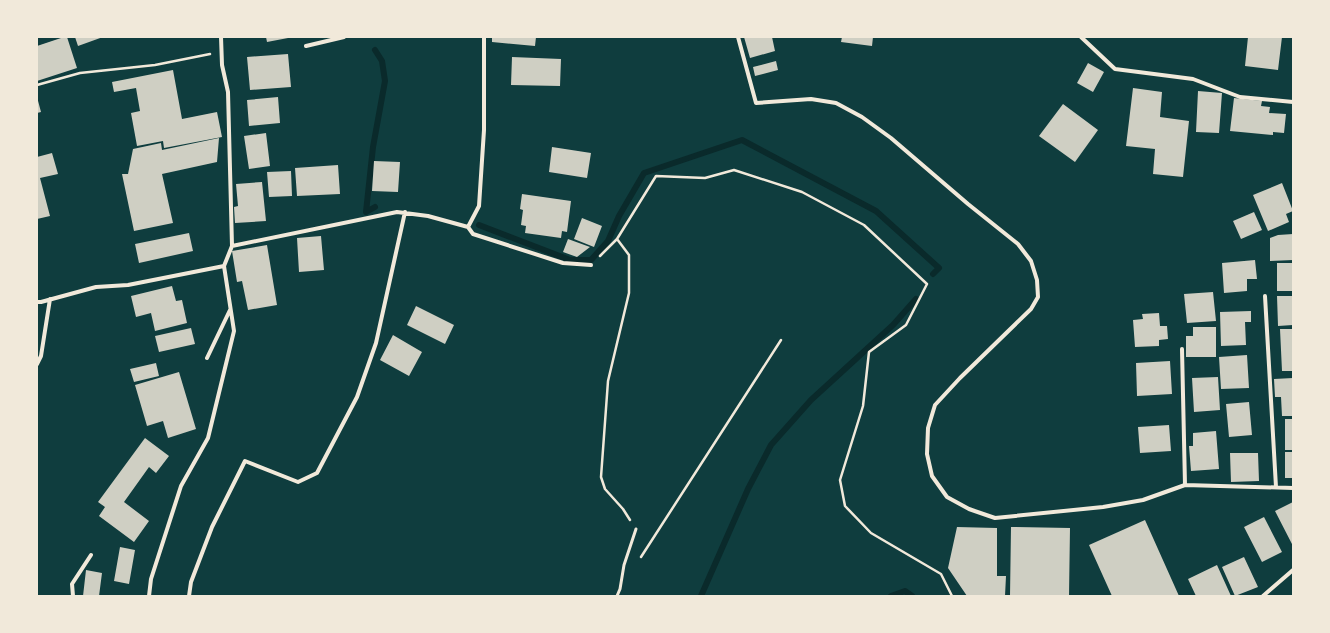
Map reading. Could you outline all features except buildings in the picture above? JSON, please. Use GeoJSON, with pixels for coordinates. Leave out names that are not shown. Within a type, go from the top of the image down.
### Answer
{"type":"FeatureCollection","features":[{"type":"Feature","properties":{"kind":"street"},"geometry":{"type":"LineString","coordinates":[[149,596],[151,578],[181,486],[208,438],[234,331],[224,266],[232,246],[228,92],[222,65],[221,37]]}},
{"type":"Feature","properties":{"kind":"street"},"geometry":{"type":"LineString","coordinates":[[306,46],[344,37]]}},
{"type":"Feature","properties":{"kind":"street"},"geometry":{"type":"LineString","coordinates":[[468,227],[479,206],[484,130],[484,37]]}},
{"type":"Feature","properties":{"kind":"street"},"geometry":{"type":"LineString","coordinates":[[738,37],[756,103],[811,98],[836,103],[862,117],[892,138],[968,204],[1018,244],[1031,261],[1037,280],[1038,297],[1031,309],[960,378],[935,406],[928,428],[927,454],[932,476],[947,497],[968,509],[995,518],[1103,507],[1143,500],[1185,485],[1293,488]]}},
{"type":"Feature","properties":{"kind":"street"},"geometry":{"type":"LineString","coordinates":[[1081,37],[1115,69],[1193,79],[1240,97],[1293,102]]}},
{"type":"Feature","properties":{"kind":"street"},"geometry":{"type":"LineString","coordinates":[[232,246],[397,212],[405,212],[428,216],[468,227],[473,234],[563,263],[591,265]]}},
{"type":"Feature","properties":{"kind":"street"},"geometry":{"type":"LineString","coordinates":[[189,596],[191,582],[212,526],[245,461],[298,482],[317,473],[357,397],[376,343],[405,212]]}},
{"type":"Feature","properties":{"kind":"street"},"geometry":{"type":"LineString","coordinates":[[37,302],[50,300],[96,287],[128,285],[224,266]]}},
{"type":"Feature","properties":{"kind":"street"},"geometry":{"type":"LineString","coordinates":[[1265,296],[1276,487]]}},
{"type":"Feature","properties":{"kind":"street"},"geometry":{"type":"LineString","coordinates":[[37,364],[41,356],[50,300]]}},
{"type":"Feature","properties":{"kind":"street"},"geometry":{"type":"LineString","coordinates":[[208,358],[230,310]]}},
{"type":"Feature","properties":{"kind":"street"},"geometry":{"type":"LineString","coordinates":[[1182,349],[1185,485]]}},
{"type":"Feature","properties":{"kind":"street"},"geometry":{"type":"LineString","coordinates":[[72,596],[72,584],[91,555]]}},
{"type":"Feature","properties":{"kind":"street"},"geometry":{"type":"LineString","coordinates":[[1263,596],[1293,570]]}},
{"type":"Feature","properties":{"kind":"lane"},"geometry":{"type":"LineString","coordinates":[[617,596],[620,589],[624,565],[636,529]]}},
{"type":"Feature","properties":{"kind":"path"},"geometry":{"type":"LineString","coordinates":[[37,85],[80,73],[155,65],[222,52]]}},
{"type":"Feature","properties":{"kind":"path"},"geometry":{"type":"LineString","coordinates":[[591,265],[617,239],[656,176],[705,178],[734,170],[802,192],[864,225],[927,284],[906,325],[869,352],[863,406],[840,480],[845,506],[871,533],[941,574],[952,596]]}},
{"type":"Feature","properties":{"kind":"path"},"geometry":{"type":"LineString","coordinates":[[617,239],[629,255],[629,293],[608,381],[601,477],[606,489],[623,509],[636,529]]}},
{"type":"Feature","properties":{"kind":"path"},"geometry":{"type":"LineString","coordinates":[[640,558],[781,340]]}},
{"type":"Feature","properties":{"kind":"waterway"},"geometry":{"type":"LineString","coordinates":[[375,50],[382,61],[385,81],[373,147],[366,212],[375,207]]}},
{"type":"Feature","properties":{"kind":"waterway"},"geometry":{"type":"LineString","coordinates":[[479,225],[570,260],[591,260],[608,241],[619,216],[644,173],[742,140],[876,211],[939,268],[933,274]]}},
{"type":"Feature","properties":{"kind":"waterway"},"geometry":{"type":"LineString","coordinates":[[701,596],[748,489],[771,445],[811,400],[893,325],[916,299]]}},
{"type":"Feature","properties":{"kind":"waterway"},"geometry":{"type":"LineString","coordinates":[[891,596],[905,591],[912,596]]}}]}
